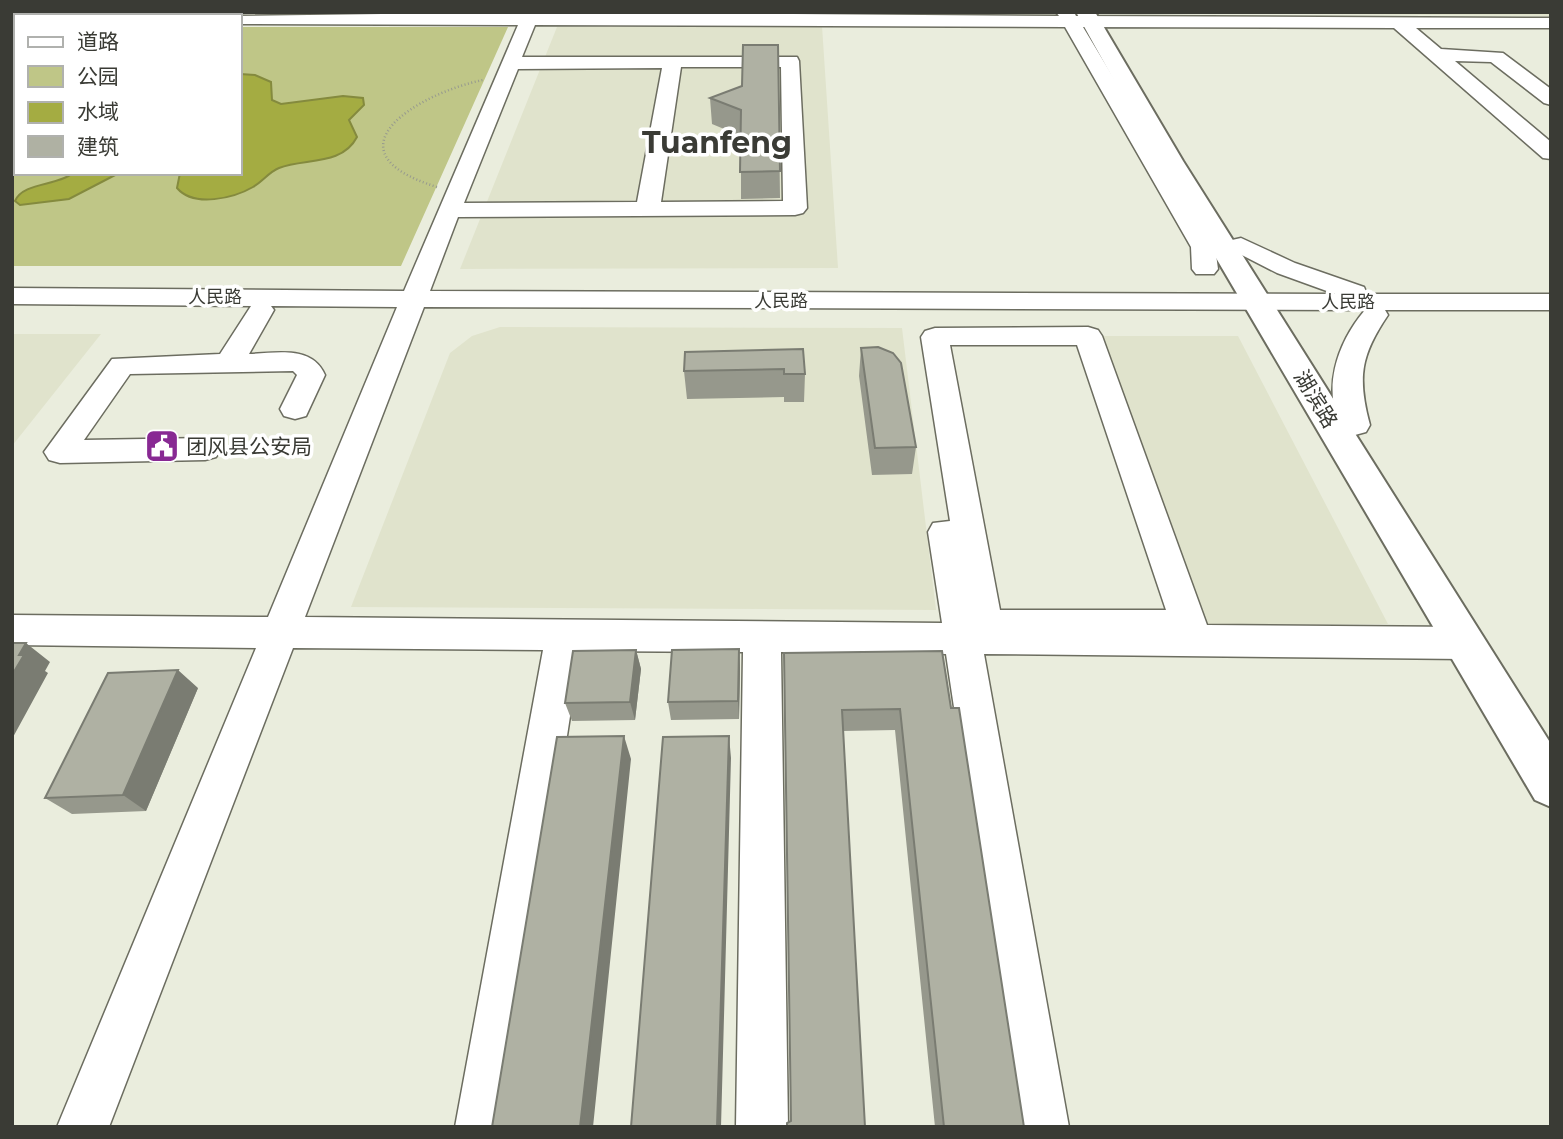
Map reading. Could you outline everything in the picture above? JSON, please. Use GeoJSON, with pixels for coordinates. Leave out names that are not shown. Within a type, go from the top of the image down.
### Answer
{"type":"FeatureCollection","features":[{"type":"Feature","properties":{"kind":"main road","name":"湖滨路"},"geometry":{"type":"LineString","coordinates":[[1085,17],[1223,253],[1271,308],[1355,425],[1551,736]]}},
{"type":"Feature","properties":{"kind":"main road","name":"湖滨路"},"geometry":{"type":"LineString","coordinates":[[1271,308],[1464,643],[1551,785]]}},
{"type":"Feature","properties":{"kind":"street"},"geometry":{"type":"LineString","coordinates":[[83,1127],[453,200],[530,16]]}},
{"type":"Feature","properties":{"kind":"street"},"geometry":{"type":"LineString","coordinates":[[242,19],[530,16],[1085,17],[1551,23]]}},
{"type":"Feature","properties":{"kind":"street"},"geometry":{"type":"LineString","coordinates":[[1398,22],[1551,153]]}},
{"type":"Feature","properties":{"kind":"street"},"geometry":{"type":"LineString","coordinates":[[1438,55],[1496,57],[1551,99]]}},
{"type":"Feature","properties":{"kind":"street"},"geometry":{"type":"LineString","coordinates":[[453,200],[648,209],[795,208],[790,61],[672,62],[507,70]]}},
{"type":"Feature","properties":{"kind":"street"},"geometry":{"type":"LineString","coordinates":[[648,209],[672,62]]}},
{"type":"Feature","properties":{"kind":"street"},"geometry":{"type":"LineString","coordinates":[[1173,296],[1223,253],[1311,278],[1380,308],[1358,335],[1348,360],[1346,390],[1355,425]]}},
{"type":"Feature","properties":{"kind":"street"},"geometry":{"type":"LineString","coordinates":[[12,273],[415,295]]}},
{"type":"Feature","properties":{"kind":"street","name":"人民路"},"geometry":{"type":"LineString","coordinates":[[12,308],[261,310],[415,295],[912,314],[1380,308],[1551,302]]}},
{"type":"Feature","properties":{"kind":"street","name":"人民路"},"geometry":{"type":"LineString","coordinates":[[12,296],[1173,296],[1271,308]]}},
{"type":"Feature","properties":{"kind":"street","name":"人民路"},"geometry":{"type":"LineString","coordinates":[[1380,308],[1551,315]]}},
{"type":"Feature","properties":{"kind":"street"},"geometry":{"type":"LineString","coordinates":[[229,363],[261,310]]}},
{"type":"Feature","properties":{"kind":"street"},"geometry":{"type":"LineString","coordinates":[[912,314],[961,638],[1043,1127]]}},
{"type":"Feature","properties":{"kind":"street"},"geometry":{"type":"LineString","coordinates":[[1088,336],[1189,625],[985,625],[935,337],[1088,336]]}},
{"type":"Feature","properties":{"kind":"street"},"geometry":{"type":"LineString","coordinates":[[205,449],[60,452],[122,365],[304,365],[311,376],[295,409]]}},
{"type":"Feature","properties":{"kind":"street"},"geometry":{"type":"LineString","coordinates":[[12,630],[1464,643]]}},
{"type":"Feature","properties":{"kind":"street"},"geometry":{"type":"LineString","coordinates":[[481,1127],[564,635]]}},
{"type":"Feature","properties":{"kind":"street"},"geometry":{"type":"LineString","coordinates":[[762,637],[762,1127]]}},
{"type":"Feature","properties":{"kind":"path"},"geometry":{"type":"LineString","coordinates":[[453,200],[394,169],[382,150],[383,137],[401,114],[428,97],[507,70]]}},
{"type":"Feature","properties":{"kind":"shaded area"},"geometry":{"type":"Polygon","coordinates":[[[1163,12],[1551,12],[1551,16],[1165,13],[1163,12]]]}},
{"type":"Feature","properties":{"kind":"shaded area"},"geometry":{"type":"Polygon","coordinates":[[[822,26],[838,268],[460,269],[557,27],[822,26]]]}},
{"type":"Feature","properties":{"kind":"shaded area"},"geometry":{"type":"Polygon","coordinates":[[[500,327],[902,328],[936,610],[351,607],[450,353],[472,336],[500,327]]]}},
{"type":"Feature","properties":{"kind":"shaded area"},"geometry":{"type":"Polygon","coordinates":[[[12,334],[101,334],[12,446],[12,334]]]}},
{"type":"Feature","properties":{"kind":"shaded area"},"geometry":{"type":"Polygon","coordinates":[[[1088,336],[1238,336],[1388,624],[1189,625],[1088,336]]]}},
{"type":"Feature","properties":{"kind":"green space"},"geometry":{"type":"Polygon","coordinates":[[[12,27],[14,175],[242,175],[242,27],[508,27],[401,266],[12,266],[12,27]]]}},
{"type":"Feature","properties":{"kind":"water"},"geometry":{"type":"Polygon","coordinates":[[[242,74],[255,75],[271,82],[272,100],[281,104],[343,96],[363,98],[364,105],[349,120],[357,137],[342,153],[322,160],[279,168],[253,187],[236,195],[214,199],[193,198],[177,188],[180,175],[242,175],[242,74]]]}},
{"type":"Feature","properties":{"kind":"water"},"geometry":{"type":"Polygon","coordinates":[[[115,175],[69,199],[20,205],[15,201],[25,190],[67,177],[115,175]]]}},
{"type":"Feature","properties":{"kind":"building"},"geometry":{"type":"Polygon","coordinates":[[[743,45],[778,45],[780,171],[740,172],[741,110],[710,98],[742,86],[743,45]]]}},
{"type":"Feature","properties":{"kind":"building"},"geometry":{"type":"Polygon","coordinates":[[[878,347],[893,353],[901,363],[916,447],[875,448],[861,348],[878,347]]]}},
{"type":"Feature","properties":{"kind":"building"},"geometry":{"type":"Polygon","coordinates":[[[803,349],[805,374],[784,374],[784,369],[684,371],[685,352],[803,349]]]}},
{"type":"Feature","properties":{"kind":"building"},"geometry":{"type":"Polygon","coordinates":[[[12,643],[26,643],[19,655],[24,655],[12,675],[12,643]]]}},
{"type":"Feature","properties":{"kind":"building"},"geometry":{"type":"Polygon","coordinates":[[[739,649],[738,701],[668,702],[672,650],[739,649]]]}},
{"type":"Feature","properties":{"kind":"building"},"geometry":{"type":"Polygon","coordinates":[[[636,650],[630,702],[565,703],[573,651],[636,650]]]}},
{"type":"Feature","properties":{"kind":"building"},"geometry":{"type":"Polygon","coordinates":[[[942,651],[951,708],[959,708],[1024,1127],[944,1127],[900,709],[842,710],[865,1127],[787,1127],[787,1123],[791,1121],[784,653],[942,651]]]}},
{"type":"Feature","properties":{"kind":"building"},"geometry":{"type":"Polygon","coordinates":[[[178,670],[123,795],[45,798],[108,673],[178,670]]]}},
{"type":"Feature","properties":{"kind":"building"},"geometry":{"type":"Polygon","coordinates":[[[624,736],[580,1127],[492,1127],[557,737],[624,736]]]}},
{"type":"Feature","properties":{"kind":"building"},"geometry":{"type":"Polygon","coordinates":[[[729,736],[717,1127],[631,1127],[663,737],[729,736]]]}},
{"type":"Feature","properties":{"kind":"place","name":"团风县公安局"},"geometry":{"type":"Point","coordinates":[162,446]}},
{"type":"Feature","properties":{"kind":"district","name":"Tuanfeng"},"geometry":{"type":"Point","coordinates":[717,142]}}]}
